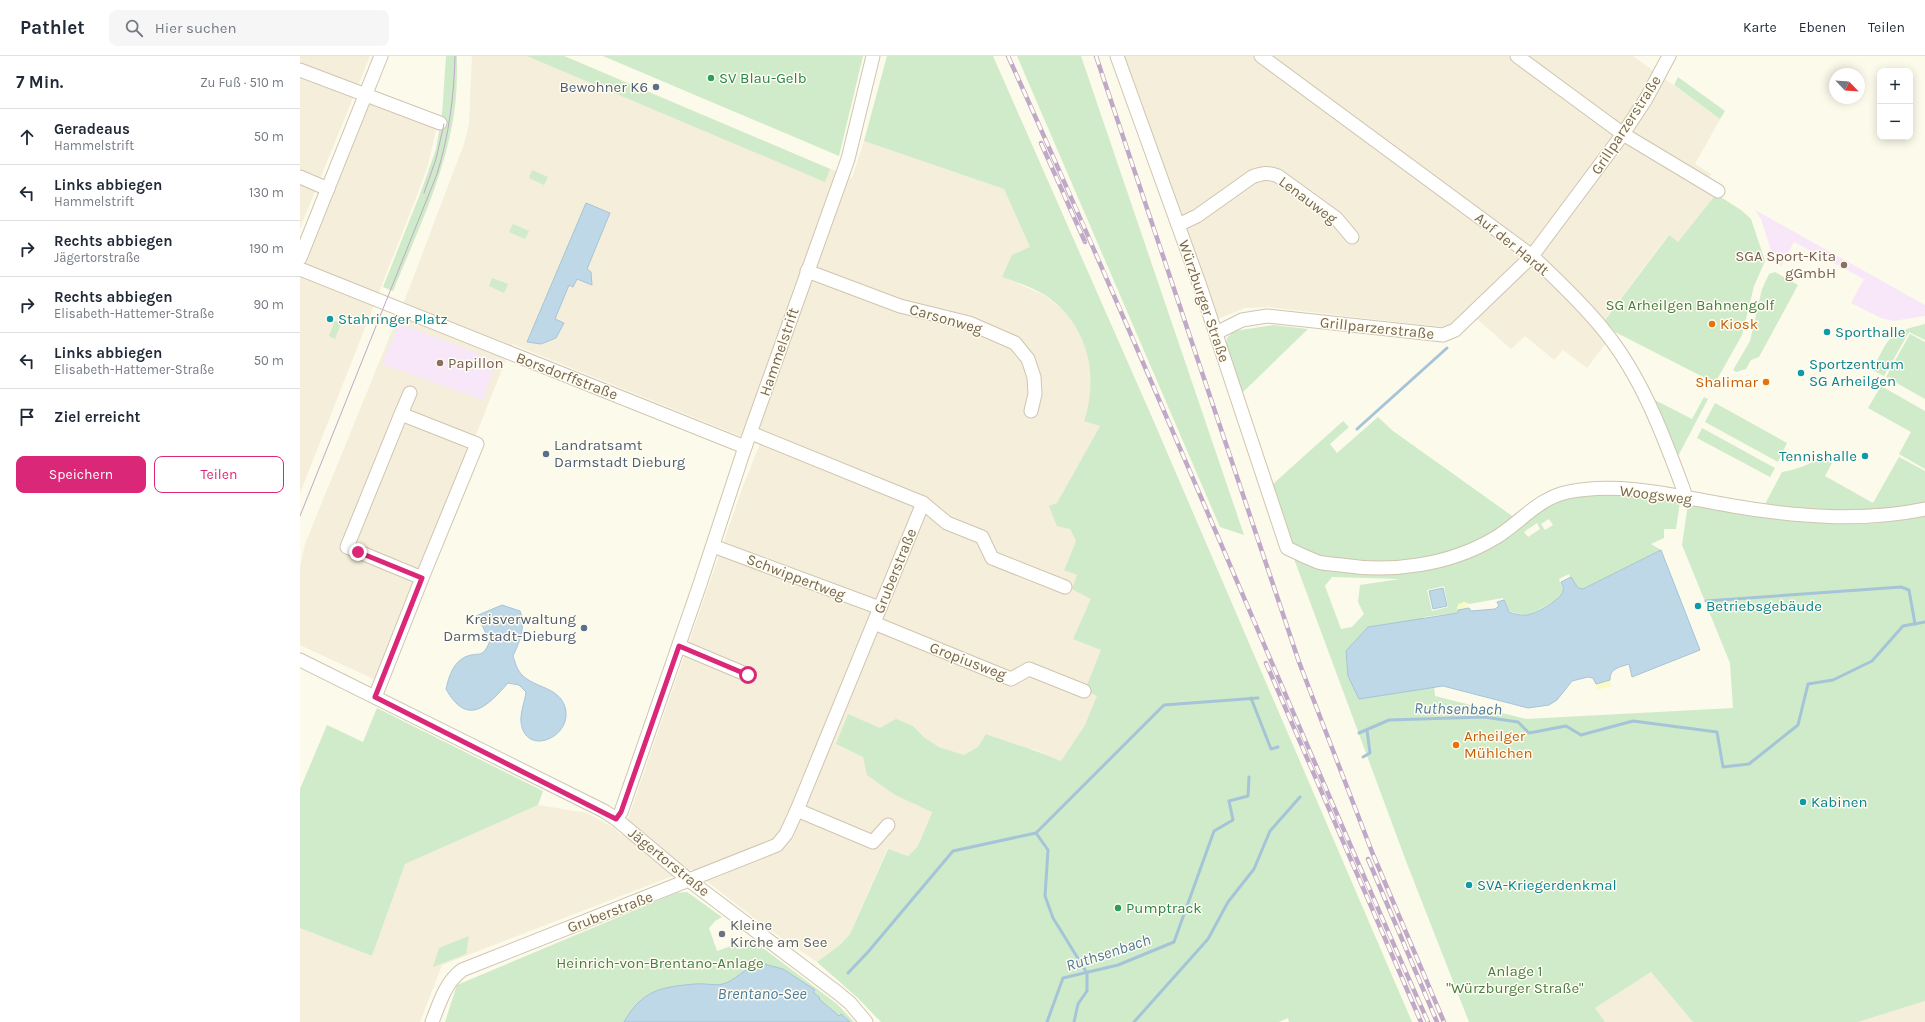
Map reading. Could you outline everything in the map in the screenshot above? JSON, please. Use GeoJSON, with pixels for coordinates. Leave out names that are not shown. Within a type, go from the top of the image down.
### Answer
{"type":"FeatureCollection","features":[{"type":"Feature","properties":{"kind":"street"},"geometry":{"type":"LineString","coordinates":[[300,258],[381,56]]}},
{"type":"Feature","properties":{"kind":"street","name":"Hammelstrift"},"geometry":{"type":"LineString","coordinates":[[616,819],[626,798],[713,546],[745,447],[848,159],[873,56]]}},
{"type":"Feature","properties":{"kind":"street","name":"Würzburger Straße"},"geometry":{"type":"LineString","coordinates":[[1117,56],[1216,333],[1287,548]]}},
{"type":"Feature","properties":{"kind":"street","name":"Auf der Hardt"},"geometry":{"type":"LineString","coordinates":[[1261,56],[1532,256],[1591,316],[1608,336],[1627,364],[1664,437],[1684,491],[1685,498]]}},
{"type":"Feature","properties":{"kind":"street"},"geometry":{"type":"LineString","coordinates":[[1517,56],[1623,134],[1718,191]]}},
{"type":"Feature","properties":{"kind":"street","name":"Grillparzerstraße"},"geometry":{"type":"LineString","coordinates":[[1216,333],[1242,320],[1266,316],[1443,335],[1455,330],[1532,256],[1623,134],[1646,99],[1669,56]]}},
{"type":"Feature","properties":{"kind":"street"},"geometry":{"type":"LineString","coordinates":[[300,70],[440,123]]}},
{"type":"Feature","properties":{"kind":"street","name":"Lenauweg"},"geometry":{"type":"LineString","coordinates":[[1178,225],[1198,216],[1252,177],[1270,172],[1278,176],[1336,218],[1352,237]]}},
{"type":"Feature","properties":{"kind":"street"},"geometry":{"type":"LineString","coordinates":[[300,177],[328,189]]}},
{"type":"Feature","properties":{"kind":"street","name":"Borsdorffstraße"},"geometry":{"type":"LineString","coordinates":[[300,269],[745,447]]}},
{"type":"Feature","properties":{"kind":"street","name":"Carsonweg"},"geometry":{"type":"LineString","coordinates":[[807,271],[900,306],[969,323],[1015,343],[1028,360],[1034,377],[1035,394],[1031,411]]}},
{"type":"Feature","properties":{"kind":"street"},"geometry":{"type":"LineString","coordinates":[[410,393],[347,547],[422,578]]}},
{"type":"Feature","properties":{"kind":"street"},"geometry":{"type":"LineString","coordinates":[[375,697],[477,444],[401,414]]}},
{"type":"Feature","properties":{"kind":"street"},"geometry":{"type":"LineString","coordinates":[[751,433],[923,503],[947,523],[982,537],[992,558],[1065,587]]}},
{"type":"Feature","properties":{"kind":"street","name":"Woogsweg"},"geometry":{"type":"LineString","coordinates":[[1287,548],[1319,562],[1361,569],[1402,568],[1435,562],[1467,552],[1496,538],[1533,509],[1551,498],[1567,492],[1629,489],[1756,510],[1818,517],[1856,518],[1925,508]]}},
{"type":"Feature","properties":{"kind":"street","name":"Gruberstraße"},"geometry":{"type":"LineString","coordinates":[[432,1022],[444,990],[452,977],[462,970],[690,881],[777,845],[786,834],[797,810],[923,503]]}},
{"type":"Feature","properties":{"kind":"street","name":"Schwippertweg"},"geometry":{"type":"LineString","coordinates":[[713,546],[880,608]]}},
{"type":"Feature","properties":{"kind":"street","name":"Gropiusweg"},"geometry":{"type":"LineString","coordinates":[[874,623],[1011,679],[1029,669],[1084,691]]}},
{"type":"Feature","properties":{"kind":"street"},"geometry":{"type":"LineString","coordinates":[[679,646],[748,675]]}},
{"type":"Feature","properties":{"kind":"street","name":"Jägertorstraße"},"geometry":{"type":"LineString","coordinates":[[300,660],[616,819],[690,881],[820,978],[850,1003],[866,1022]]}},
{"type":"Feature","properties":{"kind":"street"},"geometry":{"type":"LineString","coordinates":[[797,810],[873,842],[888,825]]}},
{"type":"Feature","properties":{"kind":"shaded area"},"geometry":{"type":"Polygon","coordinates":[[[300,56],[370,56],[300,228],[300,56]]]}},
{"type":"Feature","properties":{"kind":"shaded area"},"geometry":{"type":"Polygon","coordinates":[[[472,56],[564,56],[852,178],[864,141],[1004,189],[1030,247],[1003,277],[1044,295],[1062,309],[1076,325],[1087,350],[1092,384],[1090,404],[1084,420],[1100,426],[1057,503],[1076,541],[1064,569],[1077,575],[1091,599],[1102,650],[1085,690],[1098,696],[1085,725],[1061,761],[1034,749],[1027,749],[986,734],[978,747],[964,755],[939,747],[925,738],[913,726],[880,728],[836,744],[863,757],[868,775],[895,795],[932,811],[918,846],[908,856],[887,849],[850,934],[841,944],[817,962],[767,928],[691,869],[442,965],[420,1022],[300,1022],[300,928],[372,956],[405,864],[538,805],[587,813],[614,828],[622,836],[743,486],[760,444],[512,344],[378,681],[300,645],[300,567],[305,544],[407,294],[464,144],[469,125],[472,56]]]}},
{"type":"Feature","properties":{"kind":"shaded area"},"geometry":{"type":"Polygon","coordinates":[[[1123,56],[1633,56],[1720,119],[1695,164],[1711,174],[1708,179],[1721,187],[1678,242],[1668,235],[1596,331],[1606,343],[1587,368],[1563,350],[1554,360],[1525,336],[1511,349],[1466,309],[1451,324],[1441,327],[1268,307],[1245,308],[1218,319],[1123,56]]]}},
{"type":"Feature","properties":{"kind":"shaded area"},"geometry":{"type":"Polygon","coordinates":[[[363,99],[437,126],[428,165],[414,203],[300,493],[300,254],[363,99]]]}},
{"type":"Feature","properties":{"kind":"shaded area","name":"SGA Sport-Kita gGmbH"},"geometry":{"type":"Polygon","coordinates":[[[1755,210],[1925,305],[1925,316],[1893,321],[1881,318],[1851,303],[1864,279],[1794,242],[1781,266],[1774,260],[1761,219],[1755,210]]]}},
{"type":"Feature","properties":{"kind":"shaded area","name":"Papillon"},"geometry":{"type":"Polygon","coordinates":[[[399,323],[497,361],[483,400],[382,364],[399,323]]]}},
{"type":"Feature","properties":{"kind":"shaded area"},"geometry":{"type":"Polygon","coordinates":[[[1651,972],[1693,1022],[1605,1022],[1595,1008],[1651,972]]]}},
{"type":"Feature","properties":{"kind":"shaded area"},"geometry":{"type":"Polygon","coordinates":[[[1925,1001],[1925,1022],[1858,1022],[1925,1001]]]}},
{"type":"Feature","properties":{"kind":"green space"},"geometry":{"type":"Polygon","coordinates":[[[446,56],[457,56],[457,80],[453,120],[443,164],[436,185],[393,291],[383,287],[422,189],[436,149],[442,115],[446,56]]]}},
{"type":"Feature","properties":{"kind":"green space"},"geometry":{"type":"Polygon","coordinates":[[[527,56],[564,56],[830,169],[825,182],[527,56]]]}},
{"type":"Feature","properties":{"kind":"green space"},"geometry":{"type":"Polygon","coordinates":[[[603,56],[863,56],[839,156],[603,56]]]}},
{"type":"Feature","properties":{"kind":"green space"},"geometry":{"type":"Polygon","coordinates":[[[887,56],[993,56],[1151,415],[1412,1022],[1289,1022],[1288,1018],[1279,1022],[881,1022],[858,998],[817,962],[841,944],[850,934],[888,849],[908,856],[918,846],[932,812],[895,795],[867,775],[863,757],[836,744],[848,714],[880,728],[896,719],[913,726],[925,738],[939,747],[964,755],[978,747],[986,734],[1061,761],[1085,725],[1097,696],[1085,690],[1101,650],[1073,639],[1091,599],[1072,589],[1077,575],[1064,570],[1076,541],[1070,529],[1057,526],[1049,506],[1057,503],[1100,426],[1084,421],[1089,403],[1091,385],[1090,368],[1086,351],[1080,335],[1071,320],[1059,307],[1040,292],[1002,277],[1012,255],[1030,247],[1004,189],[864,141],[887,56]]]}},
{"type":"Feature","properties":{"kind":"green space"},"geometry":{"type":"Polygon","coordinates":[[[1017,56],[1081,56],[1244,535],[1220,527],[1017,56]]]}},
{"type":"Feature","properties":{"kind":"green space"},"geometry":{"type":"Polygon","coordinates":[[[1678,77],[1725,111],[1720,119],[1674,85],[1678,77]]]}},
{"type":"Feature","properties":{"kind":"green space"},"geometry":{"type":"Polygon","coordinates":[[[532,170],[548,177],[544,185],[529,178],[532,170]]]}},
{"type":"Feature","properties":{"kind":"green space","name":"SG Arheilgen Bahnengolf"},"geometry":{"type":"Polygon","coordinates":[[[1716,194],[1741,210],[1751,219],[1765,261],[1754,286],[1742,335],[1715,383],[1615,332],[1605,320],[1669,235],[1678,242],[1716,194]]]}},
{"type":"Feature","properties":{"kind":"green space"},"geometry":{"type":"Polygon","coordinates":[[[513,224],[529,231],[525,239],[509,232],[513,224]]]}},
{"type":"Feature","properties":{"kind":"green space"},"geometry":{"type":"Polygon","coordinates":[[[1775,272],[1798,285],[1759,357],[1751,360],[1746,369],[1736,372],[1733,370],[1750,341],[1762,289],[1769,274],[1775,272]]]}},
{"type":"Feature","properties":{"kind":"green space"},"geometry":{"type":"Polygon","coordinates":[[[492,278],[508,284],[504,293],[489,286],[492,278]]]}},
{"type":"Feature","properties":{"kind":"green space"},"geometry":{"type":"Polygon","coordinates":[[[335,321],[341,323],[335,339],[329,336],[335,321]]]}},
{"type":"Feature","properties":{"kind":"green space"},"geometry":{"type":"Polygon","coordinates":[[[1925,324],[1925,340],[1909,332],[1884,376],[1872,370],[1891,338],[1903,330],[1925,324]]]}},
{"type":"Feature","properties":{"kind":"green space"},"geometry":{"type":"Polygon","coordinates":[[[1273,325],[1308,329],[1241,394],[1225,348],[1227,338],[1234,331],[1273,325]]]}},
{"type":"Feature","properties":{"kind":"green space"},"geometry":{"type":"Polygon","coordinates":[[[1910,334],[1925,342],[1925,399],[1886,377],[1910,334]]]}},
{"type":"Feature","properties":{"kind":"green space"},"geometry":{"type":"Polygon","coordinates":[[[1881,386],[1925,411],[1925,469],[1899,454],[1911,432],[1868,408],[1881,386]]]}},
{"type":"Feature","properties":{"kind":"green space"},"geometry":{"type":"Polygon","coordinates":[[[1704,397],[1708,399],[1676,460],[1651,398],[1692,419],[1704,397]]]}},
{"type":"Feature","properties":{"kind":"green space"},"geometry":{"type":"Polygon","coordinates":[[[1715,403],[1787,443],[1778,462],[1705,422],[1715,403]]]}},
{"type":"Feature","properties":{"kind":"green space","name":"Anlage 1 \"Würzburger Straße\""},"geometry":{"type":"Polygon","coordinates":[[[1378,417],[1393,431],[1515,518],[1536,512],[1567,497],[1630,493],[1680,502],[1676,529],[1664,529],[1664,538],[1651,544],[1661,550],[1583,589],[1576,586],[1569,574],[1559,579],[1563,590],[1561,596],[1555,601],[1529,615],[1522,615],[1509,611],[1503,598],[1469,604],[1463,602],[1457,607],[1458,613],[1424,617],[1359,699],[1434,686],[1435,696],[1526,719],[1733,708],[1730,663],[1682,545],[1688,504],[1754,515],[1925,514],[1925,1001],[1858,1022],[1693,1022],[1651,972],[1595,1008],[1605,1022],[1469,1022],[1406,861],[1293,556],[1327,558],[1311,554],[1299,548],[1291,540],[1283,522],[1273,484],[1343,421],[1349,427],[1330,444],[1337,453],[1378,417]],[[1549,519],[1541,524],[1545,530],[1553,525],[1549,519]],[[1537,523],[1524,532],[1528,537],[1540,529],[1537,523]],[[1332,577],[1325,586],[1341,629],[1352,627],[1364,614],[1358,602],[1360,585],[1400,579],[1332,577]],[[1444,586],[1427,590],[1432,611],[1448,607],[1444,586]]]}},
{"type":"Feature","properties":{"kind":"green space"},"geometry":{"type":"Polygon","coordinates":[[[1702,428],[1775,468],[1770,477],[1697,438],[1702,428]]]}},
{"type":"Feature","properties":{"kind":"green space"},"geometry":{"type":"Polygon","coordinates":[[[1822,457],[1832,463],[1825,476],[1873,503],[1899,457],[1925,471],[1925,504],[1856,513],[1764,506],[1782,472],[1803,466],[1822,457]]]}},
{"type":"Feature","properties":{"kind":"green space"},"geometry":{"type":"Polygon","coordinates":[[[377,708],[543,791],[538,805],[405,864],[372,956],[300,928],[300,789],[327,725],[363,742],[377,708]]]}},
{"type":"Feature","properties":{"kind":"green space","name":"Heinrich-von-Brentano-Anlage"},"geometry":{"type":"Polygon","coordinates":[[[687,892],[722,917],[715,921],[709,928],[717,951],[751,939],[837,1004],[854,1022],[445,1022],[457,985],[676,893],[687,892]]]}},
{"type":"Feature","properties":{"kind":"green space"},"geometry":{"type":"Polygon","coordinates":[[[469,936],[466,954],[433,967],[439,948],[469,936]]]}},
{"type":"Feature","properties":{"kind":"sand"},"geometry":{"type":"Polygon","coordinates":[[[1466,602],[1469,608],[1458,610],[1458,604],[1466,602]]]}},
{"type":"Feature","properties":{"kind":"sand"},"geometry":{"type":"Polygon","coordinates":[[[1610,680],[1612,686],[1597,690],[1596,684],[1610,680]]]}},
{"type":"Feature","properties":{"kind":"water"},"geometry":{"type":"Polygon","coordinates":[[[586,203],[610,213],[587,269],[591,272],[592,285],[577,279],[573,287],[569,285],[555,319],[564,323],[556,338],[541,344],[527,342],[586,203]]]}},
{"type":"Feature","properties":{"kind":"water","name":"Arheilger Mühlchen"},"geometry":{"type":"Polygon","coordinates":[[[1661,550],[1700,650],[1632,677],[1629,664],[1613,670],[1610,680],[1596,684],[1593,678],[1588,677],[1572,681],[1557,700],[1549,705],[1528,708],[1443,686],[1359,699],[1348,676],[1346,651],[1368,627],[1458,613],[1458,610],[1469,608],[1471,611],[1495,609],[1499,606],[1497,602],[1504,600],[1509,612],[1522,615],[1531,614],[1548,606],[1558,598],[1562,594],[1563,590],[1561,582],[1571,577],[1578,588],[1583,589],[1661,550]]]}},
{"type":"Feature","properties":{"kind":"water"},"geometry":{"type":"Polygon","coordinates":[[[1443,588],[1447,606],[1433,609],[1429,591],[1443,588]]]}},
{"type":"Feature","properties":{"kind":"water"},"geometry":{"type":"Polygon","coordinates":[[[502,605],[520,611],[522,617],[521,634],[513,656],[519,671],[533,683],[558,695],[565,707],[566,718],[562,727],[556,734],[548,739],[539,741],[531,739],[524,733],[521,718],[526,692],[519,685],[508,683],[485,705],[477,709],[469,710],[454,701],[446,689],[450,675],[457,663],[465,657],[480,654],[485,651],[490,641],[476,616],[502,605]]]}},
{"type":"Feature","properties":{"kind":"water","name":"Brentano-See"},"geometry":{"type":"Polygon","coordinates":[[[756,962],[783,969],[815,990],[813,992],[820,998],[819,999],[839,1016],[841,1014],[850,1022],[624,1022],[638,1003],[654,992],[683,985],[717,985],[727,983],[756,962]]]}},
{"type":"Feature","properties":{"kind":"waterway"},"geometry":{"type":"LineString","coordinates":[[1357,429],[1447,348]]}},
{"type":"Feature","properties":{"kind":"waterway"},"geometry":{"type":"LineString","coordinates":[[1706,601],[1901,587],[1909,590],[1915,624]]}},
{"type":"Feature","properties":{"kind":"waterway","name":"Ruthsenbach"},"geometry":{"type":"LineString","coordinates":[[1359,733],[1389,720],[1484,717],[1518,722],[1529,733],[1566,726],[1581,735],[1633,721],[1717,732],[1723,767],[1749,764],[1798,725],[1808,684],[1833,680],[1872,661],[1903,626],[1925,622]]}},
{"type":"Feature","properties":{"kind":"waterway","name":"Ruthsenbach"},"geometry":{"type":"LineString","coordinates":[[1251,698],[1271,749],[1278,747]]}},
{"type":"Feature","properties":{"kind":"waterway"},"geometry":{"type":"LineString","coordinates":[[848,973],[868,952],[953,851],[1036,833],[1164,705],[1258,698]]}},
{"type":"Feature","properties":{"kind":"waterway","name":"Ruthsenbach"},"geometry":{"type":"LineString","coordinates":[[1363,757],[1370,753],[1367,730]]}},
{"type":"Feature","properties":{"kind":"waterway","name":"Ruthsenbach"},"geometry":{"type":"LineString","coordinates":[[1047,1022],[1063,978],[1118,965],[1174,942],[1214,831],[1233,820],[1229,801],[1248,796],[1249,777]]}},
{"type":"Feature","properties":{"kind":"waterway"},"geometry":{"type":"LineString","coordinates":[[1134,1022],[1208,939],[1228,902],[1254,869],[1270,831],[1300,797]]}},
{"type":"Feature","properties":{"kind":"waterway"},"geometry":{"type":"LineString","coordinates":[[1036,833],[1048,850],[1045,896],[1053,918],[1087,973],[1087,991],[1078,1004],[1074,1022]]}},
{"type":"Feature","properties":{"kind":"tram line"},"geometry":{"type":"LineString","coordinates":[[300,516],[437,174],[445,145],[450,116],[455,56]]}},
{"type":"Feature","properties":{"kind":"tram line"},"geometry":{"type":"LineString","coordinates":[[424,193],[436,159],[444,124]]}},
{"type":"Feature","properties":{"kind":"railway"},"geometry":{"type":"LineString","coordinates":[[1008,56],[1115,297],[1322,781],[1428,1022]]}},
{"type":"Feature","properties":{"kind":"railway"},"geometry":{"type":"LineString","coordinates":[[1096,56],[1299,662],[1372,852],[1444,1022]]}},
{"type":"Feature","properties":{"kind":"railway"},"geometry":{"type":"LineString","coordinates":[[1041,143],[1085,242]]}},
{"type":"Feature","properties":{"kind":"railway"},"geometry":{"type":"LineString","coordinates":[[1266,663],[1421,1022]]}},
{"type":"Feature","properties":{"kind":"railway"},"geometry":{"type":"LineString","coordinates":[[1368,859],[1437,1022]]}},
{"type":"Feature","properties":{"kind":"place","name":"SV Blau-Gelb"},"geometry":{"type":"Point","coordinates":[711,78]}},
{"type":"Feature","properties":{"kind":"place","name":"Bewohner K6"},"geometry":{"type":"Point","coordinates":[656,87]}},
{"type":"Feature","properties":{"kind":"place","name":"SGA Sport-Kita gGmbH"},"geometry":{"type":"Point","coordinates":[1844,265]}},
{"type":"Feature","properties":{"kind":"place","name":"Stahringer Platz"},"geometry":{"type":"Point","coordinates":[330,319]}},
{"type":"Feature","properties":{"kind":"place","name":"Kiosk"},"geometry":{"type":"Point","coordinates":[1712,324]}},
{"type":"Feature","properties":{"kind":"place","name":"Sporthalle"},"geometry":{"type":"Point","coordinates":[1827,332]}},
{"type":"Feature","properties":{"kind":"place","name":"Papillon"},"geometry":{"type":"Point","coordinates":[440,363]}},
{"type":"Feature","properties":{"kind":"place","name":"Sportzentrum SG Arheilgen"},"geometry":{"type":"Point","coordinates":[1801,373]}},
{"type":"Feature","properties":{"kind":"place","name":"Shalimar"},"geometry":{"type":"Point","coordinates":[1766,382]}},
{"type":"Feature","properties":{"kind":"place","name":"Landratsamt Darmstadt Dieburg"},"geometry":{"type":"Point","coordinates":[546,454]}},
{"type":"Feature","properties":{"kind":"place","name":"Tennishalle"},"geometry":{"type":"Point","coordinates":[1865,456]}},
{"type":"Feature","properties":{"kind":"place","name":"Betriebsgebäude"},"geometry":{"type":"Point","coordinates":[1698,606]}},
{"type":"Feature","properties":{"kind":"place","name":"Kreisverwaltung Darmstadt-Dieburg"},"geometry":{"type":"Point","coordinates":[584,628]}},
{"type":"Feature","properties":{"kind":"place","name":"Arheilger Mühlchen"},"geometry":{"type":"Point","coordinates":[1456,745]}},
{"type":"Feature","properties":{"kind":"place","name":"Kabinen"},"geometry":{"type":"Point","coordinates":[1803,802]}},
{"type":"Feature","properties":{"kind":"place","name":"SVA-Kriegerdenkmal"},"geometry":{"type":"Point","coordinates":[1469,885]}},
{"type":"Feature","properties":{"kind":"place","name":"Pumptrack"},"geometry":{"type":"Point","coordinates":[1118,908]}},
{"type":"Feature","properties":{"kind":"place","name":"Kleine Kirche am See"},"geometry":{"type":"Point","coordinates":[722,934]}},
{"type":"Feature","properties":{"kind":"route"},"geometry":{"type":"LineString","coordinates":[[358,552],[422,578],[375,697],[604,811],[616,819],[621,812],[679,646],[748,675]]}}]}
